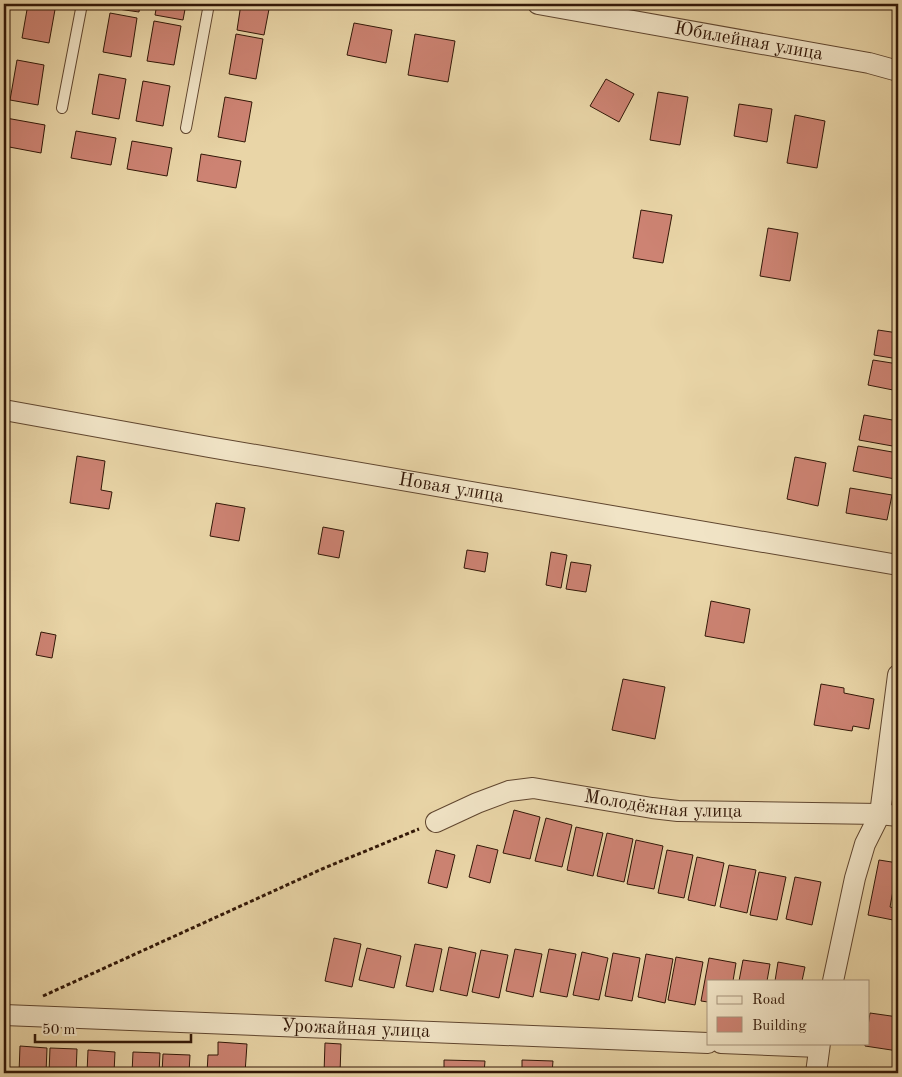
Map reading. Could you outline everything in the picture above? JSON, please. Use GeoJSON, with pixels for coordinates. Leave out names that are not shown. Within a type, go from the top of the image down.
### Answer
{"type":"FeatureCollection","features":[{"type":"Feature","properties":{"kind":"street","name":"Юбилейная улица"},"geometry":{"type":"LineString","coordinates":[[538,4],[850,60],[898,71]]}},
{"type":"Feature","properties":{"kind":"street","name":"Новая улица"},"geometry":{"type":"LineString","coordinates":[[4,410],[898,565]]}},
{"type":"Feature","properties":{"kind":"street"},"geometry":{"type":"LineString","coordinates":[[833,980],[855,878],[865,844],[889,815],[898,675]]}},
{"type":"Feature","properties":{"kind":"street","name":"Молодёжная улица"},"geometry":{"type":"LineString","coordinates":[[436,822],[509,791],[533,788],[678,812],[889,815]]}},
{"type":"Feature","properties":{"kind":"street","name":"Урожайная улица"},"geometry":{"type":"LineString","coordinates":[[4,1015],[707,1043]]}},
{"type":"Feature","properties":{"kind":"street"},"geometry":{"type":"LineString","coordinates":[[770,1044],[819,1045],[816,1073]]}},
{"type":"Feature","properties":{"kind":"lane"},"geometry":{"type":"LineString","coordinates":[[62,108],[82,4]]}},
{"type":"Feature","properties":{"kind":"lane"},"geometry":{"type":"LineString","coordinates":[[186,128],[209,4]]}},
{"type":"Feature","properties":{"kind":"path"},"geometry":{"type":"LineString","coordinates":[[40,997],[322,869],[436,822]]}},
{"type":"Feature","properties":{"kind":"building"},"geometry":{"type":"Polygon","coordinates":[[[28,4],[56,4],[49,43],[22,38],[28,4]]]}},
{"type":"Feature","properties":{"kind":"building"},"geometry":{"type":"Polygon","coordinates":[[[112,4],[140,4],[139,12],[111,8],[112,4]]]}},
{"type":"Feature","properties":{"kind":"building"},"geometry":{"type":"Polygon","coordinates":[[[157,4],[186,4],[183,20],[155,15],[157,4]]]}},
{"type":"Feature","properties":{"kind":"building"},"geometry":{"type":"Polygon","coordinates":[[[241,4],[270,4],[264,35],[237,30],[241,4]]]}},
{"type":"Feature","properties":{"kind":"building"},"geometry":{"type":"Polygon","coordinates":[[[110,13],[137,18],[131,57],[103,52],[110,13]]]}},
{"type":"Feature","properties":{"kind":"building"},"geometry":{"type":"Polygon","coordinates":[[[154,21],[181,26],[174,65],[147,61],[154,21]]]}},
{"type":"Feature","properties":{"kind":"building"},"geometry":{"type":"Polygon","coordinates":[[[354,23],[392,30],[386,63],[347,55],[354,23]]]}},
{"type":"Feature","properties":{"kind":"building"},"geometry":{"type":"Polygon","coordinates":[[[236,34],[263,39],[256,79],[229,74],[236,34]]]}},
{"type":"Feature","properties":{"kind":"building"},"geometry":{"type":"Polygon","coordinates":[[[415,34],[455,41],[448,82],[408,75],[415,34]]]}},
{"type":"Feature","properties":{"kind":"building"},"geometry":{"type":"Polygon","coordinates":[[[17,60],[44,65],[38,105],[10,100],[17,60]]]}},
{"type":"Feature","properties":{"kind":"building"},"geometry":{"type":"Polygon","coordinates":[[[99,74],[126,79],[119,119],[92,114],[99,74]]]}},
{"type":"Feature","properties":{"kind":"building"},"geometry":{"type":"Polygon","coordinates":[[[606,79],[634,94],[619,122],[590,106],[606,79]]]}},
{"type":"Feature","properties":{"kind":"building"},"geometry":{"type":"Polygon","coordinates":[[[143,81],[170,86],[163,126],[136,121],[143,81]]]}},
{"type":"Feature","properties":{"kind":"building"},"geometry":{"type":"Polygon","coordinates":[[[658,92],[688,97],[680,145],[650,140],[658,92]]]}},
{"type":"Feature","properties":{"kind":"building"},"geometry":{"type":"Polygon","coordinates":[[[225,97],[252,102],[245,142],[218,137],[225,97]]]}},
{"type":"Feature","properties":{"kind":"building"},"geometry":{"type":"Polygon","coordinates":[[[739,104],[772,109],[767,142],[734,136],[739,104]]]}},
{"type":"Feature","properties":{"kind":"building"},"geometry":{"type":"Polygon","coordinates":[[[795,115],[825,121],[817,168],[787,163],[795,115]]]}},
{"type":"Feature","properties":{"kind":"building"},"geometry":{"type":"Polygon","coordinates":[[[6,118],[45,125],[41,153],[4,146],[6,118]]]}},
{"type":"Feature","properties":{"kind":"building"},"geometry":{"type":"Polygon","coordinates":[[[76,131],[116,138],[111,165],[71,158],[76,131]]]}},
{"type":"Feature","properties":{"kind":"building"},"geometry":{"type":"Polygon","coordinates":[[[132,141],[172,148],[167,176],[127,169],[132,141]]]}},
{"type":"Feature","properties":{"kind":"building"},"geometry":{"type":"Polygon","coordinates":[[[201,154],[241,161],[236,188],[197,181],[201,154]]]}},
{"type":"Feature","properties":{"kind":"building"},"geometry":{"type":"Polygon","coordinates":[[[641,210],[672,215],[663,263],[633,258],[641,210]]]}},
{"type":"Feature","properties":{"kind":"building"},"geometry":{"type":"Polygon","coordinates":[[[768,228],[798,233],[790,281],[760,276],[768,228]]]}},
{"type":"Feature","properties":{"kind":"building"},"geometry":{"type":"Polygon","coordinates":[[[878,330],[898,333],[898,359],[874,355],[878,330]]]}},
{"type":"Feature","properties":{"kind":"building"},"geometry":{"type":"Polygon","coordinates":[[[873,360],[898,364],[898,391],[868,385],[873,360]]]}},
{"type":"Feature","properties":{"kind":"building"},"geometry":{"type":"Polygon","coordinates":[[[864,415],[898,421],[898,447],[859,440],[864,415]]]}},
{"type":"Feature","properties":{"kind":"building"},"geometry":{"type":"Polygon","coordinates":[[[858,446],[898,453],[895,479],[853,471],[858,446]]]}},
{"type":"Feature","properties":{"kind":"building"},"geometry":{"type":"Polygon","coordinates":[[[77,456],[105,461],[101,490],[112,492],[109,509],[70,503],[77,456]]]}},
{"type":"Feature","properties":{"kind":"building"},"geometry":{"type":"Polygon","coordinates":[[[795,457],[826,463],[818,506],[787,499],[795,457]]]}},
{"type":"Feature","properties":{"kind":"building"},"geometry":{"type":"Polygon","coordinates":[[[850,488],[892,495],[887,520],[846,513],[850,488]]]}},
{"type":"Feature","properties":{"kind":"building"},"geometry":{"type":"Polygon","coordinates":[[[216,503],[245,508],[239,541],[210,536],[216,503]]]}},
{"type":"Feature","properties":{"kind":"building"},"geometry":{"type":"Polygon","coordinates":[[[323,527],[344,531],[339,558],[318,554],[323,527]]]}},
{"type":"Feature","properties":{"kind":"building"},"geometry":{"type":"Polygon","coordinates":[[[467,550],[488,553],[485,572],[464,568],[467,550]]]}},
{"type":"Feature","properties":{"kind":"building"},"geometry":{"type":"Polygon","coordinates":[[[551,552],[567,555],[561,588],[546,585],[551,552]]]}},
{"type":"Feature","properties":{"kind":"building"},"geometry":{"type":"Polygon","coordinates":[[[571,562],[591,565],[586,592],[566,589],[571,562]]]}},
{"type":"Feature","properties":{"kind":"building"},"geometry":{"type":"Polygon","coordinates":[[[711,601],[750,609],[744,643],[705,636],[711,601]]]}},
{"type":"Feature","properties":{"kind":"building"},"geometry":{"type":"Polygon","coordinates":[[[41,632],[56,635],[52,658],[36,655],[41,632]]]}},
{"type":"Feature","properties":{"kind":"building"},"geometry":{"type":"Polygon","coordinates":[[[623,679],[665,687],[655,739],[612,730],[623,679]]]}},
{"type":"Feature","properties":{"kind":"building"},"geometry":{"type":"Polygon","coordinates":[[[821,684],[844,688],[844,693],[874,699],[869,729],[853,726],[852,731],[814,725],[821,684]]]}},
{"type":"Feature","properties":{"kind":"building"},"geometry":{"type":"Polygon","coordinates":[[[514,810],[540,817],[530,859],[503,853],[514,810]]]}},
{"type":"Feature","properties":{"kind":"building"},"geometry":{"type":"Polygon","coordinates":[[[546,818],[572,825],[562,867],[535,861],[546,818]]]}},
{"type":"Feature","properties":{"kind":"building"},"geometry":{"type":"Polygon","coordinates":[[[576,827],[603,833],[593,876],[567,870],[576,827]]]}},
{"type":"Feature","properties":{"kind":"building"},"geometry":{"type":"Polygon","coordinates":[[[607,833],[633,839],[624,882],[597,876],[607,833]]]}},
{"type":"Feature","properties":{"kind":"building"},"geometry":{"type":"Polygon","coordinates":[[[636,840],[663,846],[654,889],[627,884],[636,840]]]}},
{"type":"Feature","properties":{"kind":"building"},"geometry":{"type":"Polygon","coordinates":[[[477,845],[498,850],[490,883],[469,877],[477,845]]]}},
{"type":"Feature","properties":{"kind":"building"},"geometry":{"type":"Polygon","coordinates":[[[436,850],[455,855],[447,888],[428,883],[436,850]]]}},
{"type":"Feature","properties":{"kind":"building"},"geometry":{"type":"Polygon","coordinates":[[[667,850],[693,855],[684,898],[658,893],[667,850]]]}},
{"type":"Feature","properties":{"kind":"building"},"geometry":{"type":"Polygon","coordinates":[[[697,857],[724,863],[715,906],[688,900],[697,857]]]}},
{"type":"Feature","properties":{"kind":"building"},"geometry":{"type":"Polygon","coordinates":[[[879,860],[898,863],[890,907],[898,909],[898,921],[868,915],[879,860]]]}},
{"type":"Feature","properties":{"kind":"building"},"geometry":{"type":"Polygon","coordinates":[[[729,865],[756,870],[747,913],[720,907],[729,865]]]}},
{"type":"Feature","properties":{"kind":"building"},"geometry":{"type":"Polygon","coordinates":[[[759,872],[786,877],[777,920],[750,915],[759,872]]]}},
{"type":"Feature","properties":{"kind":"building"},"geometry":{"type":"Polygon","coordinates":[[[795,877],[821,882],[812,925],[786,919],[795,877]]]}},
{"type":"Feature","properties":{"kind":"building"},"geometry":{"type":"Polygon","coordinates":[[[334,938],[361,944],[352,987],[325,981],[334,938]]]}},
{"type":"Feature","properties":{"kind":"building"},"geometry":{"type":"Polygon","coordinates":[[[415,944],[442,949],[433,992],[406,986],[415,944]]]}},
{"type":"Feature","properties":{"kind":"building"},"geometry":{"type":"Polygon","coordinates":[[[449,947],[476,953],[467,996],[440,990],[449,947]]]}},
{"type":"Feature","properties":{"kind":"building"},"geometry":{"type":"Polygon","coordinates":[[[367,948],[401,956],[394,988],[359,980],[367,948]]]}},
{"type":"Feature","properties":{"kind":"building"},"geometry":{"type":"Polygon","coordinates":[[[515,949],[542,954],[533,997],[506,991],[515,949]]]}},
{"type":"Feature","properties":{"kind":"building"},"geometry":{"type":"Polygon","coordinates":[[[549,949],[576,954],[567,997],[540,992],[549,949]]]}},
{"type":"Feature","properties":{"kind":"building"},"geometry":{"type":"Polygon","coordinates":[[[481,950],[508,955],[499,998],[472,992],[481,950]]]}},
{"type":"Feature","properties":{"kind":"building"},"geometry":{"type":"Polygon","coordinates":[[[582,952],[608,958],[599,1000],[573,995],[582,952]]]}},
{"type":"Feature","properties":{"kind":"building"},"geometry":{"type":"Polygon","coordinates":[[[613,953],[640,958],[632,1001],[605,996],[613,953]]]}},
{"type":"Feature","properties":{"kind":"building"},"geometry":{"type":"Polygon","coordinates":[[[646,954],[673,959],[665,1003],[638,997],[646,954]]]}},
{"type":"Feature","properties":{"kind":"building"},"geometry":{"type":"Polygon","coordinates":[[[676,957],[703,962],[695,1005],[668,1000],[676,957]]]}},
{"type":"Feature","properties":{"kind":"building"},"geometry":{"type":"Polygon","coordinates":[[[709,958],[736,963],[733,980],[707,980],[707,1002],[701,1001],[709,958]]]}},
{"type":"Feature","properties":{"kind":"building"},"geometry":{"type":"Polygon","coordinates":[[[743,960],[770,964],[767,980],[739,980],[743,960]]]}},
{"type":"Feature","properties":{"kind":"building"},"geometry":{"type":"Polygon","coordinates":[[[778,962],[805,967],[802,980],[775,980],[778,962]]]}},
{"type":"Feature","properties":{"kind":"building"},"geometry":{"type":"Polygon","coordinates":[[[870,1013],[898,1017],[898,1051],[865,1046],[865,1044],[870,1044],[870,1013]]]}},
{"type":"Feature","properties":{"kind":"building"},"geometry":{"type":"Polygon","coordinates":[[[218,1042],[247,1044],[245,1073],[207,1073],[208,1055],[218,1055],[218,1042]]]}},
{"type":"Feature","properties":{"kind":"building"},"geometry":{"type":"Polygon","coordinates":[[[325,1043],[341,1044],[340,1073],[324,1073],[325,1043]]]}},
{"type":"Feature","properties":{"kind":"building"},"geometry":{"type":"Polygon","coordinates":[[[20,1046],[47,1048],[46,1073],[19,1073],[20,1046]]]}},
{"type":"Feature","properties":{"kind":"building"},"geometry":{"type":"Polygon","coordinates":[[[50,1048],[77,1049],[76,1073],[49,1073],[50,1048]]]}},
{"type":"Feature","properties":{"kind":"building"},"geometry":{"type":"Polygon","coordinates":[[[88,1050],[115,1052],[114,1073],[87,1073],[88,1050]]]}},
{"type":"Feature","properties":{"kind":"building"},"geometry":{"type":"Polygon","coordinates":[[[133,1052],[160,1053],[159,1073],[132,1073],[133,1052]]]}},
{"type":"Feature","properties":{"kind":"building"},"geometry":{"type":"Polygon","coordinates":[[[163,1054],[190,1055],[189,1073],[162,1073],[163,1054]]]}},
{"type":"Feature","properties":{"kind":"building"},"geometry":{"type":"Polygon","coordinates":[[[444,1060],[485,1061],[484,1073],[444,1073],[444,1060]]]}},
{"type":"Feature","properties":{"kind":"building"},"geometry":{"type":"Polygon","coordinates":[[[522,1060],[553,1061],[552,1073],[522,1073],[522,1060]]]}},
{"type":"Feature","properties":{"kind":"building"},"geometry":{"type":"Polygon","coordinates":[[[858,1068],[896,1073],[857,1073],[858,1068]]]}},
{"type":"Feature","properties":{"kind":"building"},"geometry":{"type":"Polygon","coordinates":[[[578,1070],[600,1071],[600,1073],[578,1073],[578,1070]]]}}]}
